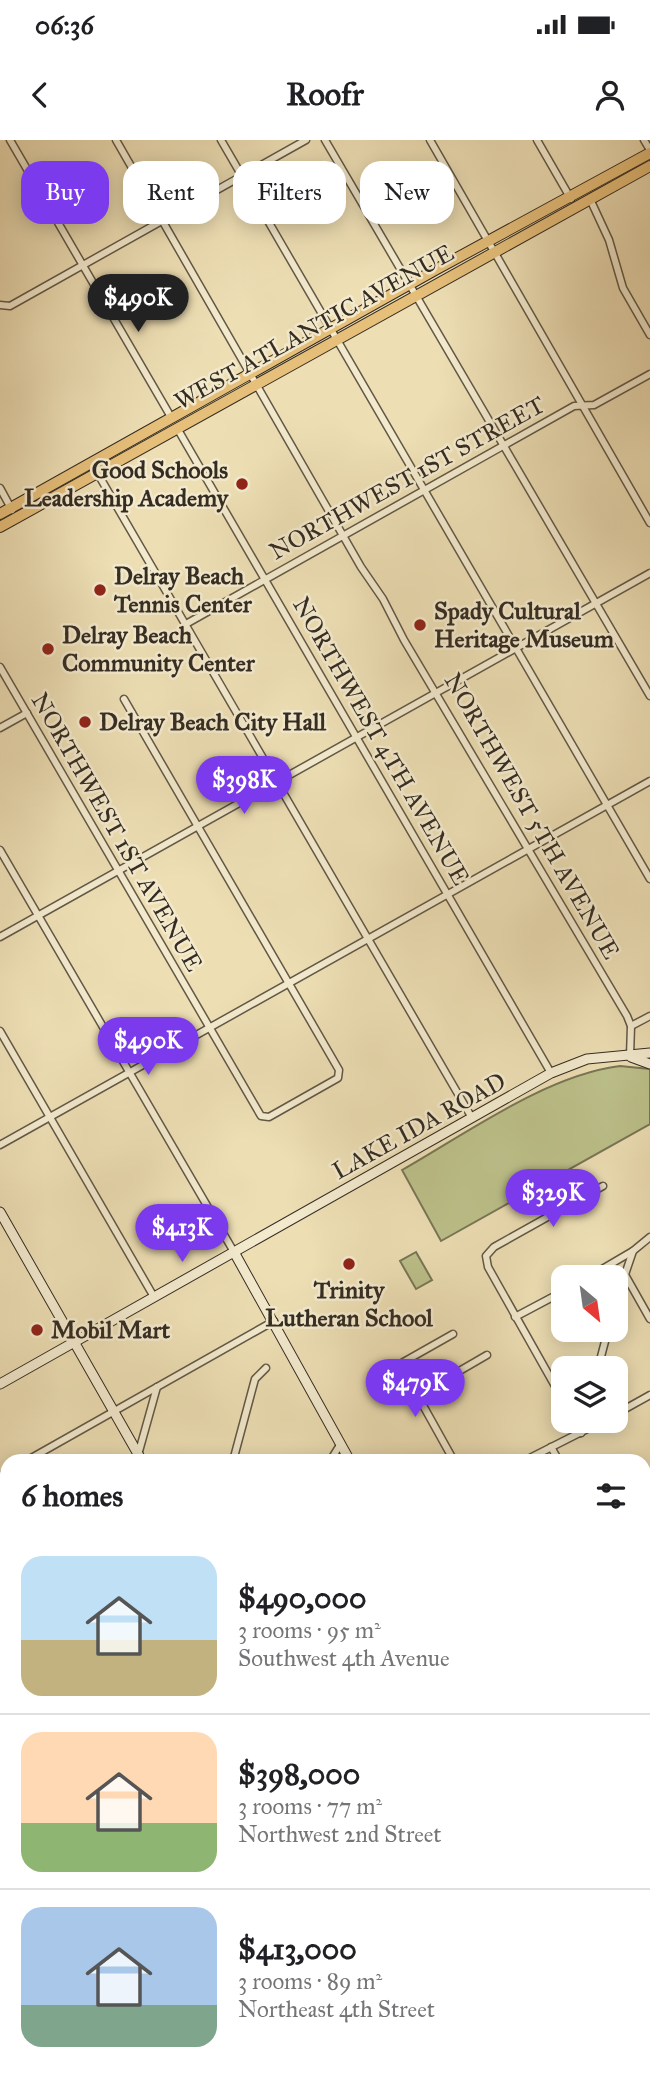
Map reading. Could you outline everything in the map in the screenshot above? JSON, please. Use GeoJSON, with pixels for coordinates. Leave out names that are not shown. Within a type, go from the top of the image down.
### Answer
{"type":"FeatureCollection","features":[{"type":"Feature","properties":{"kind":"main road","name":"WEST ATLANTIC AVENUE"},"geometry":{"type":"LineString","coordinates":[[0,514],[650,151]]}},
{"type":"Feature","properties":{"kind":"main road","name":"WEST ATLANTIC AVENUE"},"geometry":{"type":"LineString","coordinates":[[0,527],[650,166]]}},
{"type":"Feature","properties":{"kind":"main road"},"geometry":{"type":"LineString","coordinates":[[177,428],[181,415],[193,405]]}},
{"type":"Feature","properties":{"kind":"main road"},"geometry":{"type":"LineString","coordinates":[[153,442],[167,429],[171,417]]}},
{"type":"Feature","properties":{"kind":"street"},"geometry":{"type":"LineString","coordinates":[[10,140],[171,417]]}},
{"type":"Feature","properties":{"kind":"street","name":"NORTHWEST 5TH AVENUE"},"geometry":{"type":"LineString","coordinates":[[116,140],[128,161]]}},
{"type":"Feature","properties":{"kind":"street"},"geometry":{"type":"LineString","coordinates":[[221,140],[233,161]]}},
{"type":"Feature","properties":{"kind":"street"},"geometry":{"type":"LineString","coordinates":[[269,161],[306,140]]}},
{"type":"Feature","properties":{"kind":"street"},"geometry":{"type":"LineString","coordinates":[[325,140],[650,696]]}},
{"type":"Feature","properties":{"kind":"street"},"geometry":{"type":"LineString","coordinates":[[430,140],[650,523]]}},
{"type":"Feature","properties":{"kind":"street"},"geometry":{"type":"LineString","coordinates":[[537,140],[575,207]]}},
{"type":"Feature","properties":{"kind":"street"},"geometry":{"type":"LineString","coordinates":[[645,140],[650,151]]}},
{"type":"Feature","properties":{"kind":"street"},"geometry":{"type":"LineString","coordinates":[[590,199],[609,240],[623,288],[650,335]]}},
{"type":"Feature","properties":{"kind":"street"},"geometry":{"type":"LineString","coordinates":[[2,306],[156,224]]}},
{"type":"Feature","properties":{"kind":"street","name":"NORTHWEST 5TH AVENUE"},"geometry":{"type":"LineString","coordinates":[[165,224],[343,536],[631,1026]]}},
{"type":"Feature","properties":{"kind":"street"},"geometry":{"type":"LineString","coordinates":[[270,224],[650,880]]}},
{"type":"Feature","properties":{"kind":"street","name":"NORTHWEST 1ST STREET"},"geometry":{"type":"LineString","coordinates":[[186,624],[575,406],[594,405],[650,374]]}},
{"type":"Feature","properties":{"kind":"street","name":"NORTHWEST 4TH AVENUE"},"geometry":{"type":"LineString","coordinates":[[177,428],[551,1073]]}},
{"type":"Feature","properties":{"kind":"street"},"geometry":{"type":"LineString","coordinates":[[92,462],[472,1118]]}},
{"type":"Feature","properties":{"kind":"street"},"geometry":{"type":"LineString","coordinates":[[0,488],[17,518]]}},
{"type":"Feature","properties":{"kind":"street"},"geometry":{"type":"LineString","coordinates":[[0,937],[650,573]]}},
{"type":"Feature","properties":{"kind":"street","name":"NORTHWEST 1ST AVENUE"},"geometry":{"type":"LineString","coordinates":[[0,667],[261,1116],[269,1117],[340,1074],[287,983]]}},
{"type":"Feature","properties":{"kind":"street"},"geometry":{"type":"LineString","coordinates":[[124,699],[287,983]]}},
{"type":"Feature","properties":{"kind":"street"},"geometry":{"type":"LineString","coordinates":[[0,728],[27,713]]}},
{"type":"Feature","properties":{"kind":"street"},"geometry":{"type":"LineString","coordinates":[[0,1145],[650,781]]}},
{"type":"Feature","properties":{"kind":"street"},"geometry":{"type":"LineString","coordinates":[[0,850],[274,1321],[346,1454]]}},
{"type":"Feature","properties":{"kind":"street"},"geometry":{"type":"LineString","coordinates":[[630,1056],[631,1026],[650,1016]]}},
{"type":"Feature","properties":{"kind":"street"},"geometry":{"type":"LineString","coordinates":[[0,1031],[154,1297]]}},
{"type":"Feature","properties":{"kind":"street","name":"LAKE IDA ROAD"},"geometry":{"type":"LineString","coordinates":[[0,1384],[551,1073],[587,1059],[650,1053]]}},
{"type":"Feature","properties":{"kind":"street","name":"LAKE IDA ROAD"},"geometry":{"type":"LineString","coordinates":[[630,1056],[650,1063]]}},
{"type":"Feature","properties":{"kind":"street"},"geometry":{"type":"LineString","coordinates":[[551,1379],[488,1267],[485,1256],[494,1247],[603,1186]]}},
{"type":"Feature","properties":{"kind":"street"},"geometry":{"type":"LineString","coordinates":[[0,1212],[138,1454]]}},
{"type":"Feature","properties":{"kind":"street"},"geometry":{"type":"LineString","coordinates":[[609,1265],[650,1237]]}},
{"type":"Feature","properties":{"kind":"street"},"geometry":{"type":"LineString","coordinates":[[627,1265],[633,1251]]}},
{"type":"Feature","properties":{"kind":"street"},"geometry":{"type":"LineString","coordinates":[[628,1280],[650,1319]]}},
{"type":"Feature","properties":{"kind":"street"},"geometry":{"type":"LineString","coordinates":[[515,1317],[551,1297]]}},
{"type":"Feature","properties":{"kind":"street"},"geometry":{"type":"LineString","coordinates":[[38,1454],[274,1321]]}},
{"type":"Feature","properties":{"kind":"street"},"geometry":{"type":"LineString","coordinates":[[450,1454],[400,1364],[453,1334]]}},
{"type":"Feature","properties":{"kind":"street"},"geometry":{"type":"LineString","coordinates":[[418,1395],[487,1355]]}},
{"type":"Feature","properties":{"kind":"street"},"geometry":{"type":"LineString","coordinates":[[235,1454],[255,1379],[265,1368]]}},
{"type":"Feature","properties":{"kind":"street"},"geometry":{"type":"LineString","coordinates":[[141,1454],[157,1387]]}},
{"type":"Feature","properties":{"kind":"street"},"geometry":{"type":"LineString","coordinates":[[628,1407],[650,1395]]}},
{"type":"Feature","properties":{"kind":"street"},"geometry":{"type":"LineString","coordinates":[[538,1454],[581,1433]]}},
{"type":"Feature","properties":{"kind":"street"},"geometry":{"type":"LineString","coordinates":[[334,1454],[340,1445]]}},
{"type":"Feature","properties":{"kind":"street"},"geometry":{"type":"LineString","coordinates":[[551,1447],[555,1454]]}},
{"type":"Feature","properties":{"kind":"green space"},"geometry":{"type":"Polygon","coordinates":[[[620,1066],[650,1069],[650,1124],[441,1241],[402,1170],[536,1093],[592,1072],[620,1066]]]}},
{"type":"Feature","properties":{"kind":"green space"},"geometry":{"type":"Polygon","coordinates":[[[416,1252],[432,1280],[416,1289],[400,1261],[416,1252]]]}},
{"type":"Feature","properties":{"kind":"place","name":"Good Schools Leadership Academy"},"geometry":{"type":"Point","coordinates":[242,484]}},
{"type":"Feature","properties":{"kind":"place","name":"Delray Beach Tennis Center"},"geometry":{"type":"Point","coordinates":[100,590]}},
{"type":"Feature","properties":{"kind":"place","name":"Spady Cultural Heritage Museum"},"geometry":{"type":"Point","coordinates":[420,625]}},
{"type":"Feature","properties":{"kind":"place","name":"Delray Beach Community Center"},"geometry":{"type":"Point","coordinates":[48,649]}},
{"type":"Feature","properties":{"kind":"place","name":"Delray Beach City Hall"},"geometry":{"type":"Point","coordinates":[85,722]}},
{"type":"Feature","properties":{"kind":"place","name":"Trinity Lutheran School"},"geometry":{"type":"Point","coordinates":[349,1264]}},
{"type":"Feature","properties":{"kind":"place","name":"Mobil Mart"},"geometry":{"type":"Point","coordinates":[37,1330]}}]}
